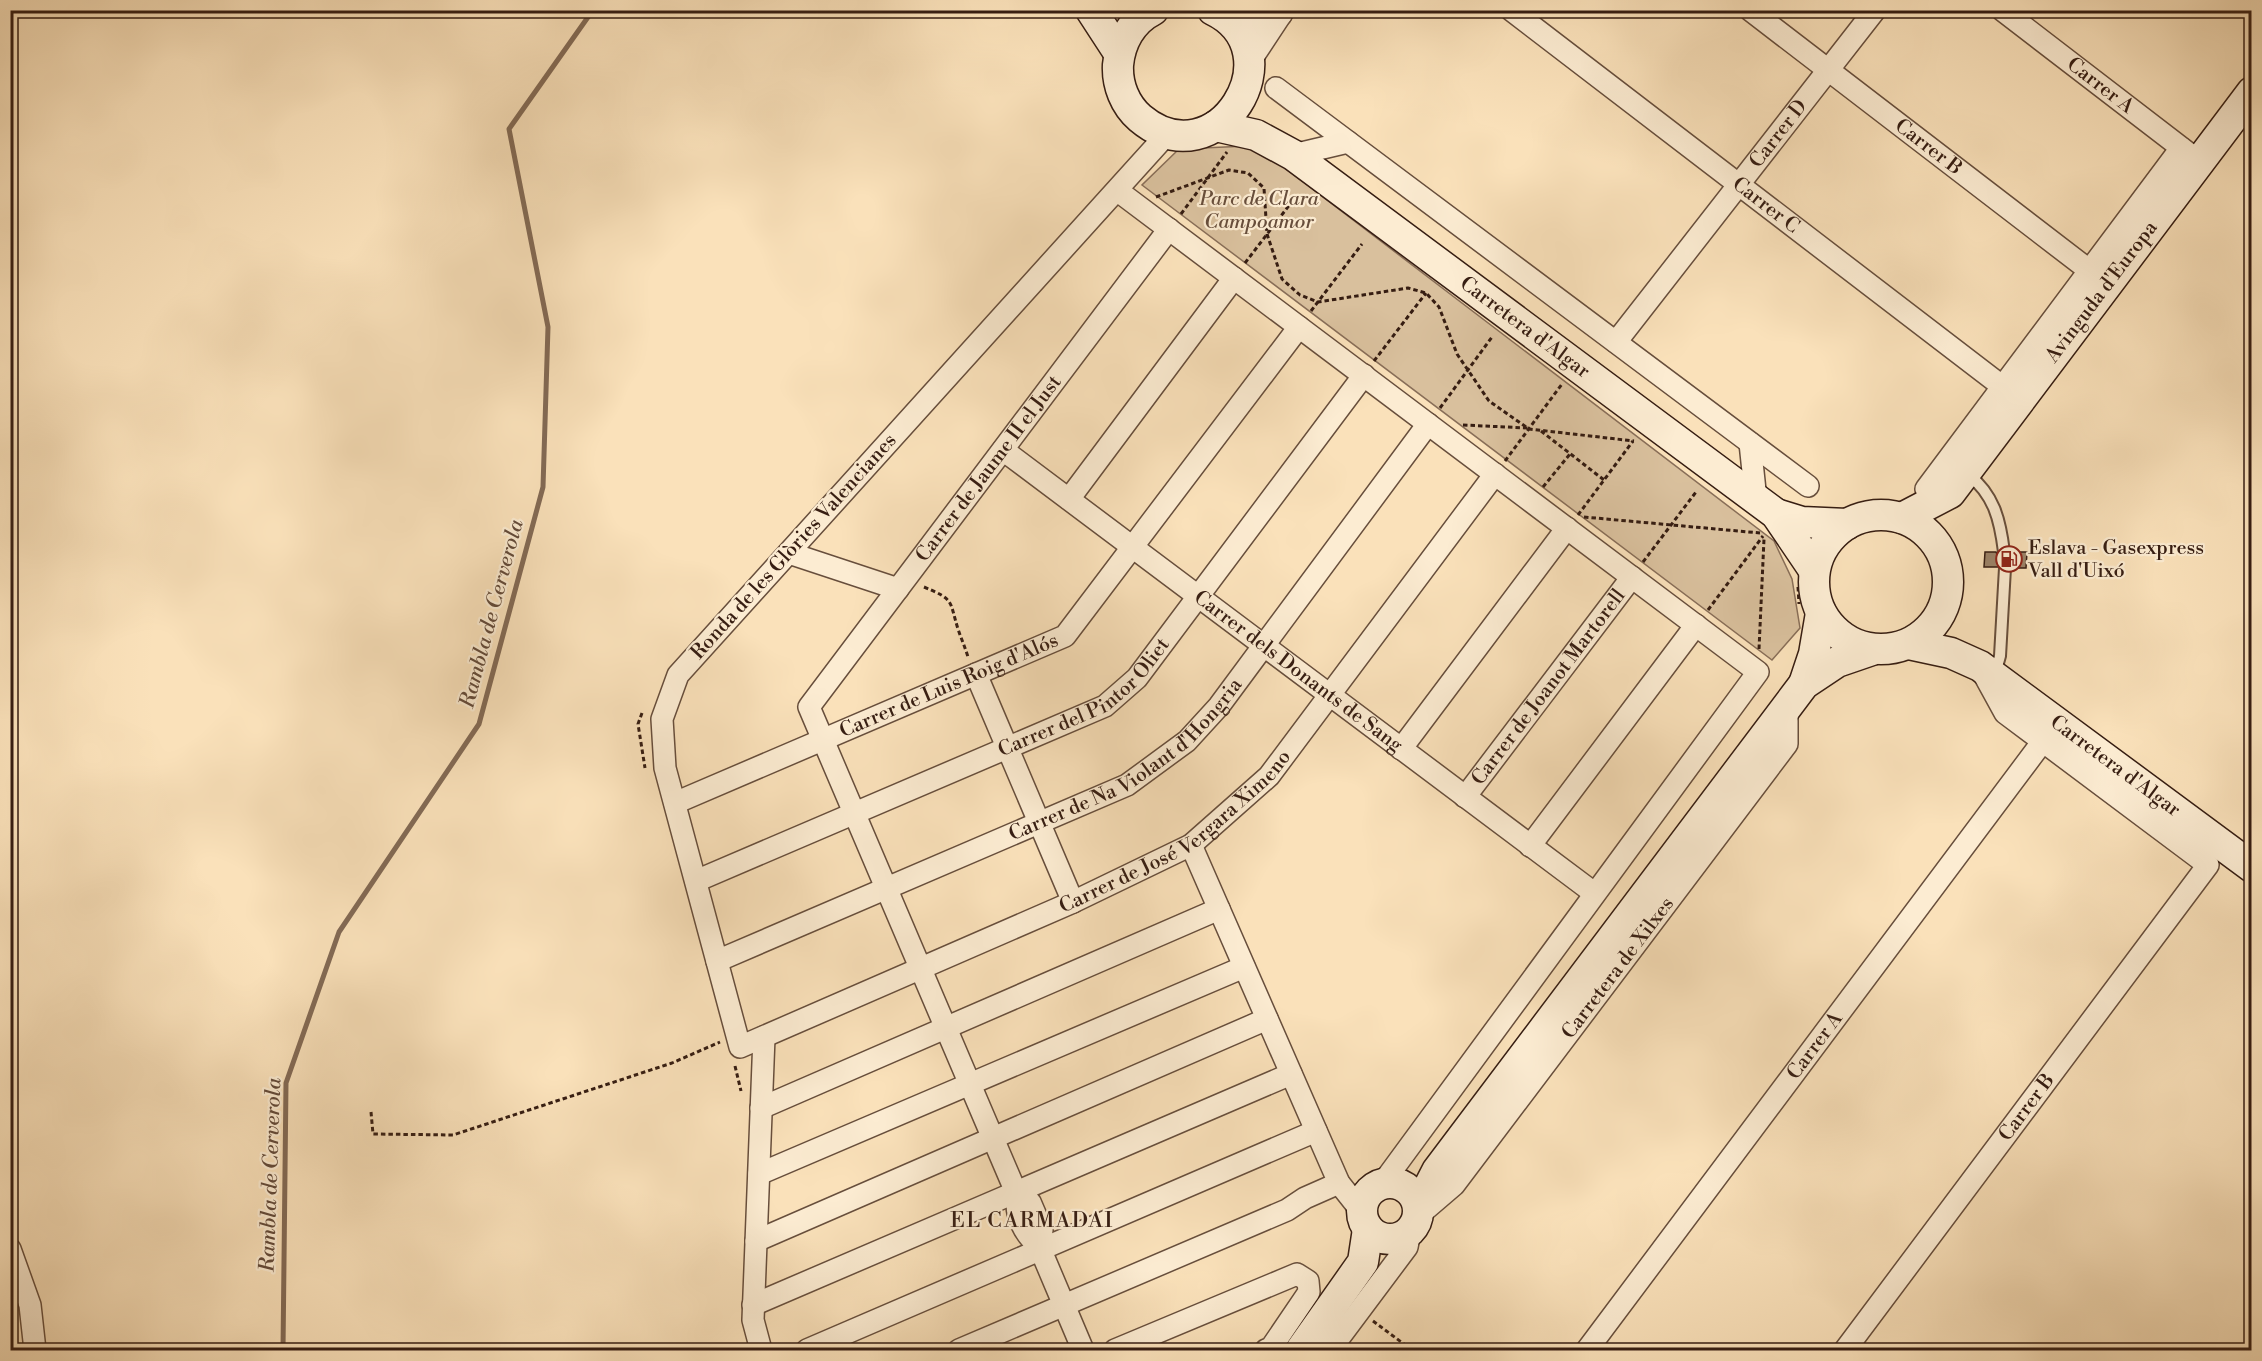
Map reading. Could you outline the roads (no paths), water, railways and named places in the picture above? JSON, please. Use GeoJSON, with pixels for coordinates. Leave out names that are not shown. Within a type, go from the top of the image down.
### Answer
{"type":"FeatureCollection","features":[{"type":"Feature","properties":{"kind":"main road"},"geometry":{"type":"LineString","coordinates":[[1091,10],[1119,53]]}},
{"type":"Feature","properties":{"kind":"main road"},"geometry":{"type":"LineString","coordinates":[[1141,11],[1119,53],[1118,74],[1133,112],[1149,125],[1168,133],[1224,137],[1230,116],[1257,79]]}},
{"type":"Feature","properties":{"kind":"main road","name":"Carretera d'Algar"},"geometry":{"type":"LineString","coordinates":[[1224,19],[1245,45],[1257,79],[1264,124],[1290,153]]}},
{"type":"Feature","properties":{"kind":"main road","name":"Avinguda d'Europa"},"geometry":{"type":"LineString","coordinates":[[1902,518],[1947,485],[2011,394],[2190,155],[2252,92]]}},
{"type":"Feature","properties":{"kind":"main road","name":"Carretera d'Algar"},"geometry":{"type":"LineString","coordinates":[[1224,137],[1256,135],[1290,153],[1766,516],[1814,570]]}},
{"type":"Feature","properties":{"kind":"main road","name":"Avinguda d'Europa"},"geometry":{"type":"LineString","coordinates":[[1941,552],[1947,485]]}},
{"type":"Feature","properties":{"kind":"main road"},"geometry":{"type":"LineString","coordinates":[[1883,515],[1902,518],[1918,526],[1931,537],[1941,552],[1947,567],[1946,601],[1938,619],[1925,634],[1908,644],[1891,650],[1872,650],[1851,643],[1833,631],[1821,613],[1814,592],[1814,570],[1820,552],[1832,536],[1847,524],[1864,517],[1883,515]]}},
{"type":"Feature","properties":{"kind":"main road","name":"Carretera d'Algar"},"geometry":{"type":"LineString","coordinates":[[1766,516],[1802,522],[1847,524]]}},
{"type":"Feature","properties":{"kind":"main road","name":"Carretera d'Algar"},"geometry":{"type":"LineString","coordinates":[[1946,601],[1955,635],[1987,671]]}},
{"type":"Feature","properties":{"kind":"main road","name":"Carretera de Xilxes"},"geometry":{"type":"LineString","coordinates":[[1796,696],[1814,654],[1821,613]]}},
{"type":"Feature","properties":{"kind":"main road","name":"Carretera d'Algar"},"geometry":{"type":"LineString","coordinates":[[1908,644],[1951,653],[1987,671],[2252,867]]}},
{"type":"Feature","properties":{"kind":"main road","name":"Carretera de Xilxes"},"geometry":{"type":"LineString","coordinates":[[1301,1350],[1351,1309],[1363,1262],[1391,1211],[1437,1171],[1796,696],[1837,662],[1872,650]]}},
{"type":"Feature","properties":{"kind":"main road","name":"Carretera de Xilxes"},"geometry":{"type":"LineString","coordinates":[[1313,1350],[1377,1264],[1391,1211]]}},
{"type":"Feature","properties":{"kind":"street","name":"Carrer C"},"geometry":{"type":"LineString","coordinates":[[1511,10],[2011,394]]}},
{"type":"Feature","properties":{"kind":"street","name":"Carrer B"},"geometry":{"type":"LineString","coordinates":[[1750,10],[2098,277]]}},
{"type":"Feature","properties":{"kind":"street","name":"Carrer D"},"geometry":{"type":"LineString","coordinates":[[1616,342],[1875,10]]}},
{"type":"Feature","properties":{"kind":"street","name":"Carrer A"},"geometry":{"type":"LineString","coordinates":[[2002,10],[2190,155]]}},
{"type":"Feature","properties":{"kind":"street"},"geometry":{"type":"LineString","coordinates":[[1224,19],[1283,13],[1257,79],[1348,142],[1808,486]]}},
{"type":"Feature","properties":{"kind":"street","name":"Ronda de les Glòries Valencianes"},"geometry":{"type":"LineString","coordinates":[[740,1047],[665,768],[662,719],[678,675],[1118,191],[1168,133]]}},
{"type":"Feature","properties":{"kind":"street"},"geometry":{"type":"LineString","coordinates":[[1290,153],[1348,142]]}},
{"type":"Feature","properties":{"kind":"street"},"geometry":{"type":"LineString","coordinates":[[1118,191],[1696,625],[1530,846]]}},
{"type":"Feature","properties":{"kind":"street","name":"Carrer de Jaume II el Just"},"geometry":{"type":"LineString","coordinates":[[823,740],[809,707],[1169,229]]}},
{"type":"Feature","properties":{"kind":"street"},"geometry":{"type":"LineString","coordinates":[[1069,499],[1234,278]]}},
{"type":"Feature","properties":{"kind":"street","name":"Carrer de Luis Roig d'Alós"},"geometry":{"type":"LineString","coordinates":[[675,803],[1065,636],[1299,327]]}},
{"type":"Feature","properties":{"kind":"street","name":"Carrer del Pintor Oliet"},"geometry":{"type":"LineString","coordinates":[[696,881],[1105,706],[1137,678],[1364,375]]}},
{"type":"Feature","properties":{"kind":"street","name":"Avinguda d'Europa"},"geometry":{"type":"LineString","coordinates":[[1947,485],[2011,394]]}},
{"type":"Feature","properties":{"kind":"street","name":"Carrer de Na Violant d'Hongria"},"geometry":{"type":"LineString","coordinates":[[717,961],[1127,786],[1187,741],[1219,706],[1428,423]]}},
{"type":"Feature","properties":{"kind":"street","name":"Carretera d'Algar"},"geometry":{"type":"LineString","coordinates":[[1750,443],[1766,516]]}},
{"type":"Feature","properties":{"kind":"street","name":"Carrer dels Donants de Sang"},"geometry":{"type":"LineString","coordinates":[[1003,450],[1594,893]]}},
{"type":"Feature","properties":{"kind":"street","name":"Carrer de José Vergara Ximeno"},"geometry":{"type":"LineString","coordinates":[[740,1047],[1073,902],[1191,845],[1269,776],[1495,474]]}},
{"type":"Feature","properties":{"kind":"street"},"geometry":{"type":"LineString","coordinates":[[1401,749],[1568,528]]}},
{"type":"Feature","properties":{"kind":"street"},"geometry":{"type":"LineString","coordinates":[[789,553],[902,583]]}},
{"type":"Feature","properties":{"kind":"street","name":"Carrer de Joanot Martorell"},"geometry":{"type":"LineString","coordinates":[[1465,797],[1632,577]]}},
{"type":"Feature","properties":{"kind":"street","name":"Carretera de Xilxes"},"geometry":{"type":"LineString","coordinates":[[1391,1211],[1594,893],[1758,672],[1696,625]]}},
{"type":"Feature","properties":{"kind":"street","name":"Carretera d'Algar"},"geometry":{"type":"LineString","coordinates":[[1987,671],[2005,713],[2208,865]]}},
{"type":"Feature","properties":{"kind":"street"},"geometry":{"type":"LineString","coordinates":[[978,673],[1007,748],[1073,902]]}},
{"type":"Feature","properties":{"kind":"street","name":"Carretera de Xilxes"},"geometry":{"type":"LineString","coordinates":[[1391,1211],[1454,1185],[1787,744],[1796,696]]}},
{"type":"Feature","properties":{"kind":"street"},"geometry":{"type":"LineString","coordinates":[[823,740],[1017,1195],[1029,1202],[1042,1230],[1040,1248],[1083,1350]]}},
{"type":"Feature","properties":{"kind":"street","name":"Carrer A"},"geometry":{"type":"LineString","coordinates":[[1587,1350],[2043,741]]}},
{"type":"Feature","properties":{"kind":"street"},"geometry":{"type":"LineString","coordinates":[[1191,845],[1339,1184],[1391,1211]]}},
{"type":"Feature","properties":{"kind":"street","name":"Carrer B"},"geometry":{"type":"LineString","coordinates":[[1845,1350],[2208,865]]}},
{"type":"Feature","properties":{"kind":"street"},"geometry":{"type":"LineString","coordinates":[[761,1108],[1219,909]]}},
{"type":"Feature","properties":{"kind":"street"},"geometry":{"type":"LineString","coordinates":[[759,1174],[1244,967]]}},
{"type":"Feature","properties":{"kind":"street"},"geometry":{"type":"LineString","coordinates":[[756,1241],[1267,1019]]}},
{"type":"Feature","properties":{"kind":"street"},"geometry":{"type":"LineString","coordinates":[[761,1350],[753,1320],[753,1305],[765,1037]]}},
{"type":"Feature","properties":{"kind":"street"},"geometry":{"type":"LineString","coordinates":[[753,1305],[1017,1195],[1291,1074]]}},
{"type":"Feature","properties":{"kind":"street"},"geometry":{"type":"LineString","coordinates":[[807,1350],[1316,1131]]}},
{"type":"Feature","properties":{"kind":"street"},"geometry":{"type":"LineString","coordinates":[[959,1350],[1287,1210],[1305,1198],[1339,1184]]}},
{"type":"Feature","properties":{"kind":"street","name":"Carretera de Xilxes"},"geometry":{"type":"LineString","coordinates":[[1330,1350],[1351,1309],[1407,1247],[1391,1211]]}},
{"type":"Feature","properties":{"kind":"street"},"geometry":{"type":"LineString","coordinates":[[10,1249],[30,1305],[35,1350]]}},
{"type":"Feature","properties":{"kind":"street"},"geometry":{"type":"LineString","coordinates":[[1114,1350],[1297,1274],[1308,1281],[1309,1292],[1276,1350]]}},
{"type":"Feature","properties":{"kind":"lane"},"geometry":{"type":"LineString","coordinates":[[1947,485],[1984,487],[1992,503],[2004,552]]}},
{"type":"Feature","properties":{"kind":"lane"},"geometry":{"type":"LineString","coordinates":[[1987,671],[2000,656],[2005,567]]}},
{"type":"Feature","properties":{"kind":"lane"},"geometry":{"type":"LineString","coordinates":[[1276,1350],[1320,1313],[1351,1309],[1353,1333],[1341,1350]]}},
{"type":"Feature","properties":{"kind":"waterway","name":"Rambla de Cerverola"},"geometry":{"type":"LineString","coordinates":[[283,1350],[286,1083],[339,932],[479,724],[543,487],[548,327],[509,129],[593,10]]}},
{"type":"Feature","properties":{"kind":"place","name":"Eslava - Gasexpress Vall d'Uixó"},"geometry":{"type":"Point","coordinates":[2009,559]}},
{"type":"Feature","properties":{"kind":"district","name":"EL CARMADAI"},"geometry":{"type":"Point","coordinates":[1032,1221]}},
{"type":"Feature","properties":{"kind":"park label","name":"Parc de Clara Campoamor"},"geometry":{"type":"Point","coordinates":[1259,210]}}]}
